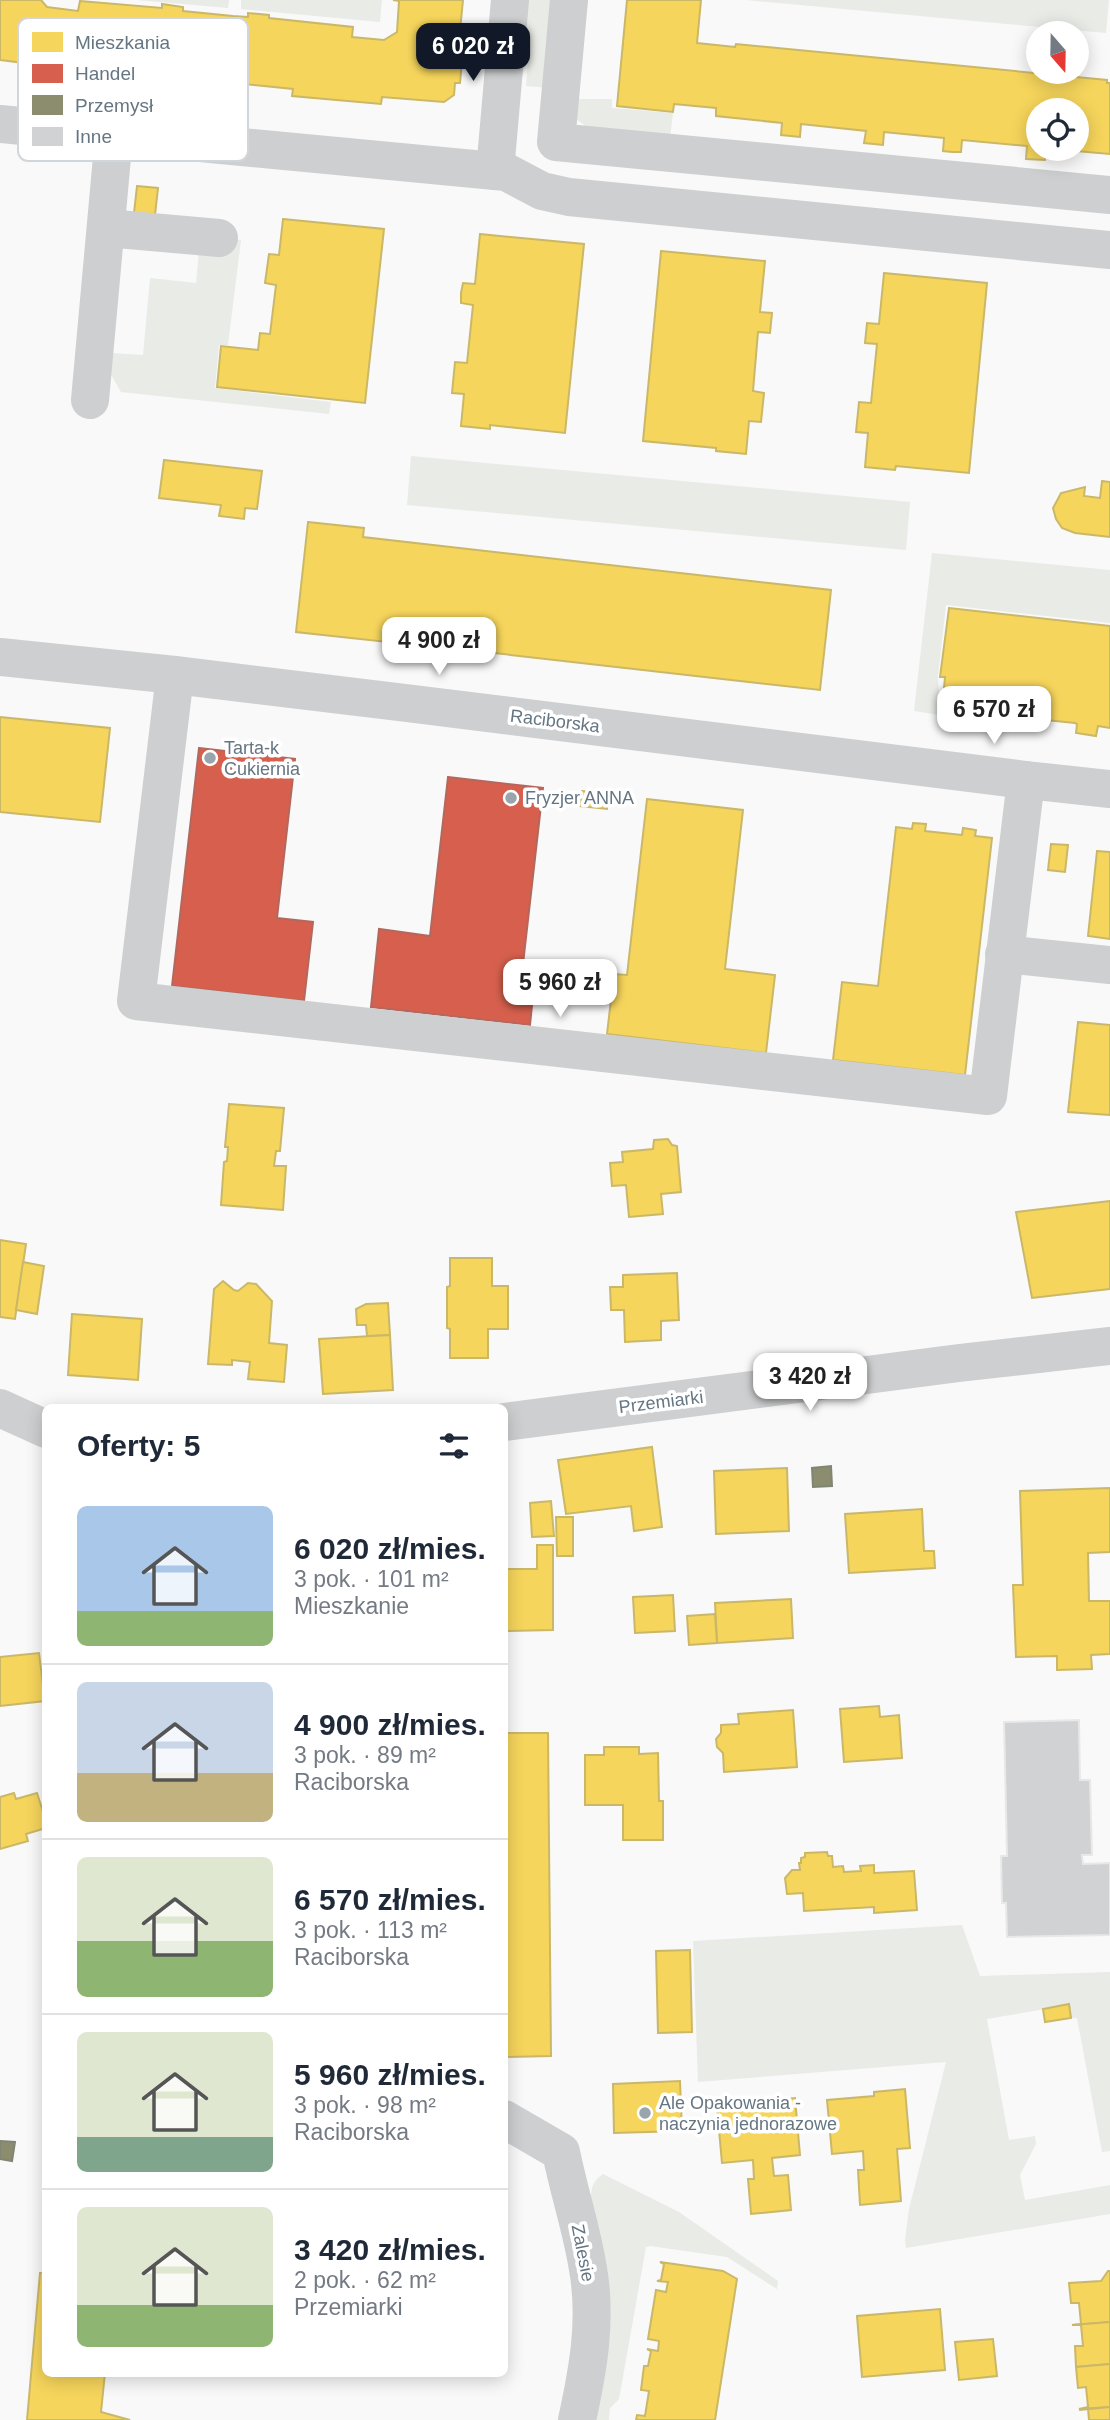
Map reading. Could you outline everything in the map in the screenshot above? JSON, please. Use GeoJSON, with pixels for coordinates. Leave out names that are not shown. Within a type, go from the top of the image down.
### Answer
{"type":"FeatureCollection","features":[{"type":"Feature","properties":{"kind":"street"},"geometry":{"type":"LineString","coordinates":[[495,171],[509,0]]}},
{"type":"Feature","properties":{"kind":"street"},"geometry":{"type":"LineString","coordinates":[[569,0],[556,142],[1110,195]]}},
{"type":"Feature","properties":{"kind":"street"},"geometry":{"type":"LineString","coordinates":[[0,124],[18,126]]}},
{"type":"Feature","properties":{"kind":"street"},"geometry":{"type":"LineString","coordinates":[[248,148],[506,172],[542,191],[569,197],[1110,250]]}},
{"type":"Feature","properties":{"kind":"street"},"geometry":{"type":"LineString","coordinates":[[90,400],[112,161]]}},
{"type":"Feature","properties":{"kind":"street"},"geometry":{"type":"LineString","coordinates":[[106,228],[219,238]]}},
{"type":"Feature","properties":{"kind":"street","name":"Raciborska"},"geometry":{"type":"LineString","coordinates":[[0,657],[175,675],[1110,789]]}},
{"type":"Feature","properties":{"kind":"street"},"geometry":{"type":"LineString","coordinates":[[175,675],[136,1001],[988,1096],[1026,780]]}},
{"type":"Feature","properties":{"kind":"street"},"geometry":{"type":"LineString","coordinates":[[1004,954],[1110,965]]}},
{"type":"Feature","properties":{"kind":"street","name":"Przemiarki"},"geometry":{"type":"LineString","coordinates":[[508,1421],[1110,1346]]}},
{"type":"Feature","properties":{"kind":"street"},"geometry":{"type":"LineString","coordinates":[[0,1408],[42,1427]]}},
{"type":"Feature","properties":{"kind":"street","name":"Zalesie"},"geometry":{"type":"LineString","coordinates":[[508,2121],[561,2152],[583,2244],[592,2301],[589,2362],[577,2420]]}},
{"type":"Feature","properties":{"kind":"shaded area"},"geometry":{"type":"Polygon","coordinates":[[[137,0],[229,0],[228,8],[137,0]]]}},
{"type":"Feature","properties":{"kind":"shaded area"},"geometry":{"type":"Polygon","coordinates":[[[241,0],[382,0],[380,22],[241,9],[241,0]]]}},
{"type":"Feature","properties":{"kind":"shaded area"},"geometry":{"type":"Polygon","coordinates":[[[526,0],[558,0],[550,88],[526,86],[528,61],[521,60],[526,0]]]}},
{"type":"Feature","properties":{"kind":"shaded area"},"geometry":{"type":"Polygon","coordinates":[[[745,0],[1109,0],[1106,33],[1089,31],[1089,21],[1026,21],[1026,26],[745,0]]]}},
{"type":"Feature","properties":{"kind":"shaded area"},"geometry":{"type":"Polygon","coordinates":[[[577,99],[612,99],[612,108],[673,113],[670,138],[594,132],[576,119],[577,99]]]}},
{"type":"Feature","properties":{"kind":"shaded area"},"geometry":{"type":"Polygon","coordinates":[[[224,238],[241,240],[228,345],[219,345],[215,388],[331,402],[329,414],[121,392],[105,364],[112,353],[143,355],[150,278],[196,283],[199,252],[224,238]]]}},
{"type":"Feature","properties":{"kind":"shaded area"},"geometry":{"type":"Polygon","coordinates":[[[411,456],[910,502],[906,550],[407,505],[411,456]]]}},
{"type":"Feature","properties":{"kind":"shaded area"},"geometry":{"type":"Polygon","coordinates":[[[932,553],[1110,570],[1110,623],[946,605],[938,676],[940,715],[914,711],[932,553]]]}},
{"type":"Feature","properties":{"kind":"shaded area"},"geometry":{"type":"Polygon","coordinates":[[[962,1925],[980,1976],[1110,1972],[1110,2151],[1102,2152],[1077,2018],[1071,2018],[1068,2005],[987,2019],[1009,2140],[1035,2136],[1036,2144],[1020,2175],[1025,2200],[1110,2185],[1110,2214],[906,2248],[909,2209],[946,2062],[698,2082],[693,1941],[962,1925]]]}},
{"type":"Feature","properties":{"kind":"shaded area"},"geometry":{"type":"Polygon","coordinates":[[[603,2174],[679,2212],[778,2281],[777,2289],[727,2257],[646,2247],[619,2399],[610,2408],[609,2420],[591,2420],[591,2195],[594,2183],[603,2174]]]}},
{"type":"Feature","properties":{"kind":"building: Mieszkania"},"geometry":{"type":"Polygon","coordinates":[[[0,0],[41,0],[47,7],[78,11],[80,1],[162,8],[162,4],[183,7],[183,11],[233,16],[248,17],[248,13],[269,15],[269,18],[353,27],[352,37],[384,40],[397,32],[399,1],[393,0],[463,0],[457,61],[462,61],[460,83],[455,83],[454,95],[444,102],[382,97],[381,104],[292,96],[293,89],[248,84],[248,18],[18,18],[18,62],[0,60],[0,0]]]}},
{"type":"Feature","properties":{"kind":"building: Mieszkania"},"geometry":{"type":"Polygon","coordinates":[[[627,0],[701,0],[697,43],[735,47],[736,44],[1026,72],[1026,84],[1089,84],[1089,78],[1107,80],[1107,83],[1110,83],[1110,154],[1089,152],[1089,98],[1026,98],[1026,146],[962,140],[961,152],[943,151],[944,138],[884,132],[883,145],[864,143],[866,131],[801,124],[800,137],[781,135],[782,123],[716,116],[716,108],[674,104],[673,112],[617,106],[627,0]]]}},
{"type":"Feature","properties":{"kind":"building: Mieszkania"},"geometry":{"type":"Polygon","coordinates":[[[137,186],[158,188],[155,215],[134,213],[137,186]]]}},
{"type":"Feature","properties":{"kind":"building: Mieszkania"},"geometry":{"type":"Polygon","coordinates":[[[283,219],[384,229],[365,403],[217,387],[221,346],[258,350],[260,333],[270,334],[276,285],[265,283],[269,254],[279,255],[283,219]]]}},
{"type":"Feature","properties":{"kind":"building: Mieszkania"},"geometry":{"type":"Polygon","coordinates":[[[480,234],[584,244],[565,433],[490,425],[490,429],[461,426],[464,394],[452,393],[455,362],[467,363],[473,305],[461,303],[461,293],[463,283],[475,284],[480,234]]]}},
{"type":"Feature","properties":{"kind":"building: Mieszkania"},"geometry":{"type":"Polygon","coordinates":[[[661,251],[765,261],[760,312],[772,313],[770,333],[758,332],[753,391],[764,393],[761,422],[749,421],[746,454],[716,451],[716,448],[643,441],[661,251]]]}},
{"type":"Feature","properties":{"kind":"building: Mieszkania"},"geometry":{"type":"Polygon","coordinates":[[[884,273],[987,283],[969,473],[896,466],[895,470],[865,467],[868,433],[856,432],[859,402],[871,403],[877,344],[865,343],[867,323],[879,324],[884,273]]]}},
{"type":"Feature","properties":{"kind":"building: Mieszkania"},"geometry":{"type":"Polygon","coordinates":[[[164,460],[262,471],[257,509],[245,508],[244,519],[219,516],[221,505],[159,498],[164,460]]]}},
{"type":"Feature","properties":{"kind":"building: Mieszkania"},"geometry":{"type":"Polygon","coordinates":[[[1102,481],[1110,482],[1110,537],[1075,533],[1062,528],[1053,508],[1061,493],[1085,487],[1084,496],[1100,498],[1102,481]]]}},
{"type":"Feature","properties":{"kind":"building: Mieszkania"},"geometry":{"type":"Polygon","coordinates":[[[308,522],[364,528],[363,537],[831,590],[820,690],[423,645],[424,630],[388,626],[387,642],[296,632],[308,522]]]}},
{"type":"Feature","properties":{"kind":"building: Mieszkania"},"geometry":{"type":"Polygon","coordinates":[[[949,608],[1110,626],[1110,728],[1098,726],[1096,736],[1076,733],[1075,723],[1006,716],[1005,725],[983,723],[983,714],[942,710],[945,677],[940,677],[949,608]]]}},
{"type":"Feature","properties":{"kind":"building: Mieszkania"},"geometry":{"type":"Polygon","coordinates":[[[0,717],[110,728],[100,822],[0,812],[0,717]]]}},
{"type":"Feature","properties":{"kind":"building: Mieszkania"},"geometry":{"type":"Polygon","coordinates":[[[582,791],[608,794],[607,809],[580,806],[582,791]]]}},
{"type":"Feature","properties":{"kind":"building: Mieszkania"},"geometry":{"type":"Polygon","coordinates":[[[647,799],[743,810],[725,969],[775,975],[766,1053],[607,1034],[614,974],[627,975],[647,799]]]}},
{"type":"Feature","properties":{"kind":"building: Mieszkania"},"geometry":{"type":"Polygon","coordinates":[[[913,823],[926,824],[925,831],[962,835],[963,828],[976,830],[975,836],[992,838],[965,1075],[833,1060],[842,982],[878,986],[896,827],[912,829],[913,823]]]}},
{"type":"Feature","properties":{"kind":"building: Mieszkania"},"geometry":{"type":"Polygon","coordinates":[[[1051,844],[1068,845],[1065,872],[1048,870],[1051,844]]]}},
{"type":"Feature","properties":{"kind":"building: Mieszkania"},"geometry":{"type":"Polygon","coordinates":[[[1097,851],[1110,852],[1110,939],[1088,936],[1097,851]]]}},
{"type":"Feature","properties":{"kind":"building: Mieszkania"},"geometry":{"type":"Polygon","coordinates":[[[1078,1022],[1110,1025],[1110,1115],[1068,1112],[1078,1022]]]}},
{"type":"Feature","properties":{"kind":"building: Mieszkania"},"geometry":{"type":"Polygon","coordinates":[[[229,1104],[284,1108],[280,1151],[276,1151],[274,1166],[286,1166],[283,1210],[221,1205],[224,1162],[227,1161],[228,1147],[225,1147],[229,1104]]]}},
{"type":"Feature","properties":{"kind":"building: Mieszkania"},"geometry":{"type":"Polygon","coordinates":[[[668,1139],[672,1145],[677,1146],[681,1192],[661,1194],[663,1214],[629,1217],[626,1185],[612,1186],[610,1163],[623,1162],[622,1152],[653,1149],[654,1140],[668,1139]]]}},
{"type":"Feature","properties":{"kind":"building: Mieszkania"},"geometry":{"type":"Polygon","coordinates":[[[1110,1201],[1110,1289],[1032,1298],[1016,1212],[1110,1201]]]}},
{"type":"Feature","properties":{"kind":"building: Mieszkania"},"geometry":{"type":"Polygon","coordinates":[[[0,1240],[26,1244],[15,1319],[0,1317],[0,1240]]]}},
{"type":"Feature","properties":{"kind":"building: Mieszkania"},"geometry":{"type":"Polygon","coordinates":[[[450,1258],[492,1258],[492,1286],[508,1286],[508,1329],[488,1329],[488,1358],[450,1358],[447,1287],[450,1286],[450,1258]]]}},
{"type":"Feature","properties":{"kind":"building: Mieszkania"},"geometry":{"type":"Polygon","coordinates":[[[23,1262],[44,1266],[37,1314],[16,1310],[23,1262]]]}},
{"type":"Feature","properties":{"kind":"building: Mieszkania"},"geometry":{"type":"Polygon","coordinates":[[[677,1273],[679,1320],[661,1321],[661,1340],[625,1342],[624,1310],[611,1310],[610,1287],[623,1287],[623,1275],[677,1273]]]}},
{"type":"Feature","properties":{"kind":"building: Mieszkania"},"geometry":{"type":"Polygon","coordinates":[[[223,1281],[238,1291],[248,1283],[256,1284],[272,1301],[269,1343],[287,1345],[284,1382],[248,1379],[250,1362],[232,1360],[232,1365],[208,1364],[214,1289],[223,1281]]]}},
{"type":"Feature","properties":{"kind":"building: Mieszkania"},"geometry":{"type":"Polygon","coordinates":[[[388,1303],[390,1335],[367,1336],[366,1325],[357,1325],[356,1309],[366,1304],[388,1303]]]}},
{"type":"Feature","properties":{"kind":"building: Mieszkania"},"geometry":{"type":"Polygon","coordinates":[[[72,1314],[142,1319],[138,1380],[68,1375],[72,1314]]]}},
{"type":"Feature","properties":{"kind":"building: Mieszkania"},"geometry":{"type":"Polygon","coordinates":[[[390,1335],[393,1390],[323,1394],[319,1339],[390,1335]]]}},
{"type":"Feature","properties":{"kind":"building: Mieszkania"},"geometry":{"type":"Polygon","coordinates":[[[652,1447],[662,1527],[634,1531],[631,1506],[566,1514],[558,1460],[652,1447]]]}},
{"type":"Feature","properties":{"kind":"building: Mieszkania"},"geometry":{"type":"Polygon","coordinates":[[[787,1468],[789,1531],[716,1534],[714,1471],[787,1468]]]}},
{"type":"Feature","properties":{"kind":"building: Mieszkania"},"geometry":{"type":"Polygon","coordinates":[[[1110,1488],[1110,1552],[1088,1553],[1089,1601],[1110,1601],[1110,1654],[1091,1655],[1092,1669],[1057,1670],[1057,1656],[1016,1657],[1013,1585],[1023,1585],[1020,1491],[1110,1488]]]}},
{"type":"Feature","properties":{"kind":"building: Mieszkania"},"geometry":{"type":"Polygon","coordinates":[[[551,1501],[554,1536],[532,1537],[530,1503],[551,1501]]]}},
{"type":"Feature","properties":{"kind":"building: Mieszkania"},"geometry":{"type":"Polygon","coordinates":[[[922,1509],[924,1551],[934,1551],[935,1568],[849,1573],[845,1514],[922,1509]]]}},
{"type":"Feature","properties":{"kind":"building: Mieszkania"},"geometry":{"type":"Polygon","coordinates":[[[556,1517],[573,1517],[573,1556],[557,1556],[556,1517]]]}},
{"type":"Feature","properties":{"kind":"building: Mieszkania"},"geometry":{"type":"Polygon","coordinates":[[[537,1545],[553,1545],[553,1630],[508,1631],[508,1569],[537,1569],[537,1545]]]}},
{"type":"Feature","properties":{"kind":"building: Mieszkania"},"geometry":{"type":"Polygon","coordinates":[[[673,1595],[675,1631],[635,1633],[633,1597],[673,1595]]]}},
{"type":"Feature","properties":{"kind":"building: Mieszkania"},"geometry":{"type":"Polygon","coordinates":[[[791,1599],[793,1638],[717,1643],[715,1603],[791,1599]]]}},
{"type":"Feature","properties":{"kind":"building: Mieszkania"},"geometry":{"type":"Polygon","coordinates":[[[715,1614],[717,1643],[689,1645],[687,1616],[715,1614]]]}},
{"type":"Feature","properties":{"kind":"building: Mieszkania"},"geometry":{"type":"Polygon","coordinates":[[[39,1653],[42,1701],[0,1706],[0,1657],[39,1653]]]}},
{"type":"Feature","properties":{"kind":"building: Mieszkania"},"geometry":{"type":"Polygon","coordinates":[[[879,1706],[880,1717],[899,1715],[902,1758],[844,1762],[840,1709],[879,1706]]]}},
{"type":"Feature","properties":{"kind":"building: Mieszkania"},"geometry":{"type":"Polygon","coordinates":[[[793,1710],[797,1767],[724,1772],[723,1753],[717,1747],[716,1739],[721,1733],[721,1725],[739,1724],[738,1714],[793,1710]]]}},
{"type":"Feature","properties":{"kind":"building: Mieszkania"},"geometry":{"type":"Polygon","coordinates":[[[508,1733],[548,1733],[551,2056],[508,2057],[508,1733]]]}},
{"type":"Feature","properties":{"kind":"building: Mieszkania"},"geometry":{"type":"Polygon","coordinates":[[[604,1747],[639,1747],[639,1754],[658,1753],[659,1801],[663,1801],[663,1840],[623,1840],[623,1805],[585,1805],[585,1755],[604,1755],[604,1747]]]}},
{"type":"Feature","properties":{"kind":"building: Mieszkania"},"geometry":{"type":"Polygon","coordinates":[[[14,1793],[16,1799],[37,1793],[42,1809],[42,1829],[26,1834],[28,1841],[0,1849],[0,1797],[14,1793]]]}},
{"type":"Feature","properties":{"kind":"building: Mieszkania"},"geometry":{"type":"Polygon","coordinates":[[[827,1852],[828,1856],[832,1856],[833,1867],[843,1866],[844,1872],[861,1871],[860,1866],[874,1865],[874,1873],[914,1871],[917,1910],[874,1913],[874,1907],[804,1911],[803,1893],[787,1894],[785,1878],[792,1870],[800,1870],[799,1863],[805,1853],[827,1852]]]}},
{"type":"Feature","properties":{"kind":"building: Mieszkania"},"geometry":{"type":"Polygon","coordinates":[[[690,1950],[692,2032],[658,2033],[656,1951],[690,1950]]]}},
{"type":"Feature","properties":{"kind":"building: Mieszkania"},"geometry":{"type":"Polygon","coordinates":[[[1069,2004],[1071,2018],[1045,2022],[1043,2009],[1069,2004]]]}},
{"type":"Feature","properties":{"kind":"building: Mieszkania"},"geometry":{"type":"Polygon","coordinates":[[[680,2081],[682,2131],[614,2133],[613,2084],[680,2081]]]}},
{"type":"Feature","properties":{"kind":"building: Mieszkania"},"geometry":{"type":"Polygon","coordinates":[[[905,2089],[910,2148],[897,2149],[901,2201],[860,2205],[858,2170],[864,2170],[863,2151],[832,2154],[827,2100],[874,2096],[874,2092],[905,2089]]]}},
{"type":"Feature","properties":{"kind":"building: Mieszkania"},"geometry":{"type":"Polygon","coordinates":[[[795,2098],[800,2155],[772,2158],[774,2176],[788,2175],[791,2210],[751,2214],[748,2179],[754,2179],[753,2160],[722,2163],[717,2108],[765,2105],[765,2101],[795,2098]]]}},
{"type":"Feature","properties":{"kind":"building: Mieszkania"},"geometry":{"type":"Polygon","coordinates":[[[660,2262],[723,2271],[737,2279],[715,2420],[636,2420],[637,2415],[645,2416],[649,2391],[641,2390],[644,2366],[648,2366],[651,2351],[647,2349],[658,2351],[659,2341],[648,2339],[656,2290],[666,2292],[668,2282],[657,2281],[661,2280],[664,2264],[660,2262]]]}},
{"type":"Feature","properties":{"kind":"building: Mieszkania"},"geometry":{"type":"Polygon","coordinates":[[[1108,2271],[1110,2322],[1072,2325],[1081,2324],[1079,2303],[1071,2303],[1069,2283],[1101,2281],[1108,2271]]]}},
{"type":"Feature","properties":{"kind":"building: Mieszkania"},"geometry":{"type":"Polygon","coordinates":[[[42,2273],[42,2377],[105,2377],[101,2412],[130,2420],[27,2420],[42,2273]]]}},
{"type":"Feature","properties":{"kind":"building: Mieszkania"},"geometry":{"type":"Polygon","coordinates":[[[940,2309],[945,2370],[862,2377],[857,2316],[940,2309]]]}},
{"type":"Feature","properties":{"kind":"building: Mieszkania"},"geometry":{"type":"Polygon","coordinates":[[[1110,2322],[1110,2364],[1076,2367],[1075,2346],[1083,2346],[1081,2325],[1072,2325],[1110,2322]]]}},
{"type":"Feature","properties":{"kind":"building: Mieszkania"},"geometry":{"type":"Polygon","coordinates":[[[993,2339],[997,2376],[959,2380],[955,2342],[993,2339]]]}},
{"type":"Feature","properties":{"kind":"building: Mieszkania"},"geometry":{"type":"Polygon","coordinates":[[[1110,2364],[1110,2407],[1079,2409],[1088,2407],[1086,2387],[1078,2388],[1076,2367],[1110,2364]]]}},
{"type":"Feature","properties":{"kind":"building: Mieszkania"},"geometry":{"type":"Polygon","coordinates":[[[1110,2407],[1110,2420],[1089,2420],[1088,2409],[1110,2407]]]}},
{"type":"Feature","properties":{"kind":"building: Handel"},"geometry":{"type":"Polygon","coordinates":[[[199,748],[295,759],[277,918],[313,922],[304,1001],[172,986],[199,748]]]}},
{"type":"Feature","properties":{"kind":"building: Handel"},"geometry":{"type":"Polygon","coordinates":[[[448,777],[543,788],[523,964],[536,966],[530,1025],[371,1007],[379,929],[430,936],[448,777]]]}},
{"type":"Feature","properties":{"kind":"building: Przemysł"},"geometry":{"type":"Polygon","coordinates":[[[831,1466],[832,1486],[813,1487],[812,1468],[831,1466]]]}},
{"type":"Feature","properties":{"kind":"building: Przemysł"},"geometry":{"type":"Polygon","coordinates":[[[0,2141],[15,2142],[12,2161],[0,2159],[0,2141]]]}},
{"type":"Feature","properties":{"kind":"building: Inne"},"geometry":{"type":"Polygon","coordinates":[[[1079,1720],[1080,1780],[1090,1780],[1092,1855],[1082,1855],[1083,1864],[1110,1863],[1110,1935],[1007,1937],[1006,1903],[1002,1903],[1001,1856],[1007,1856],[1004,1722],[1079,1720]]]}},
{"type":"Feature","properties":{"kind":"place","name":"Tarta-k Cukiernia"},"geometry":{"type":"Point","coordinates":[210,758]}},
{"type":"Feature","properties":{"kind":"place","name":"Fryzjer ANNA"},"geometry":{"type":"Point","coordinates":[511,798]}},
{"type":"Feature","properties":{"kind":"place","name":"Ale Opakowania - naczynia jednorazowe"},"geometry":{"type":"Point","coordinates":[645,2113]}}]}
